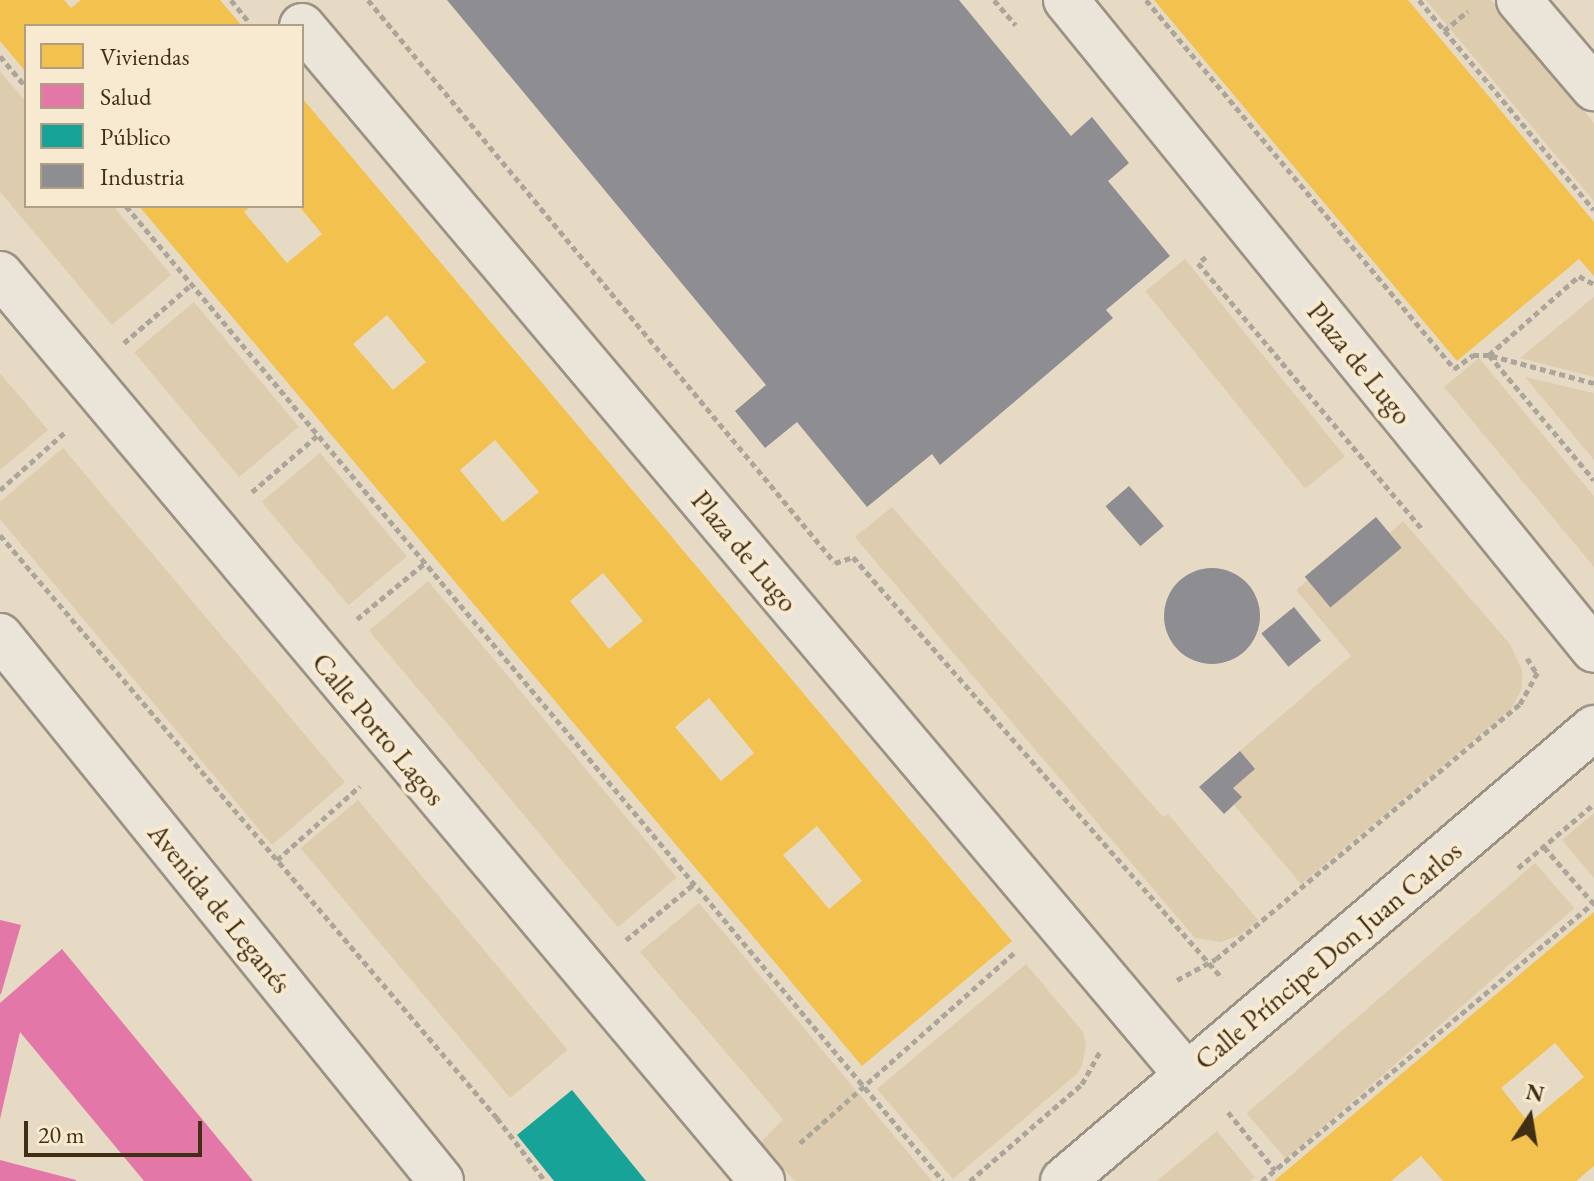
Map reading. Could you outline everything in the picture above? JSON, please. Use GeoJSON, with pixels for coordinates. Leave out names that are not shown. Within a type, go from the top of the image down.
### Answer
{"type":"FeatureCollection","features":[{"type":"Feature","properties":{"kind":"street","name":"Plaza de Lugo"},"geometry":{"type":"LineString","coordinates":[[280,0],[300,24]]}},
{"type":"Feature","properties":{"kind":"street","name":"Plaza de Lugo"},"geometry":{"type":"LineString","coordinates":[[1066,0],[1585,640]]}},
{"type":"Feature","properties":{"kind":"street"},"geometry":{"type":"LineString","coordinates":[[1519,0],[1594,88]]}},
{"type":"Feature","properties":{"kind":"street","name":"Plaza de Lugo"},"geometry":{"type":"LineString","coordinates":[[304,28],[1187,1075]]}},
{"type":"Feature","properties":{"kind":"street","name":"Calle Porto Lagos"},"geometry":{"type":"LineString","coordinates":[[0,274],[776,1167]]}},
{"type":"Feature","properties":{"kind":"street","name":"Avenida de Leganés"},"geometry":{"type":"LineString","coordinates":[[0,636],[441,1181]]}},
{"type":"Feature","properties":{"kind":"street","name":"Calle Príncipe Don Juan Carlos"},"geometry":{"type":"LineString","coordinates":[[1063,1181],[1594,728]]}},
{"type":"Feature","properties":{"kind":"path"},"geometry":{"type":"LineString","coordinates":[[231,0],[250,24]]}},
{"type":"Feature","properties":{"kind":"path"},"geometry":{"type":"LineString","coordinates":[[368,0],[835,563],[853,557],[1210,962],[1254,1018]]}},
{"type":"Feature","properties":{"kind":"path"},"geometry":{"type":"LineString","coordinates":[[1146,0],[1454,369],[1473,355],[1489,355],[1594,383]]}},
{"type":"Feature","properties":{"kind":"path"},"geometry":{"type":"LineString","coordinates":[[1419,0],[1594,210]]}},
{"type":"Feature","properties":{"kind":"path"},"geometry":{"type":"LineString","coordinates":[[1444,31],[1472,8]]}},
{"type":"Feature","properties":{"kind":"path"},"geometry":{"type":"LineString","coordinates":[[0,56],[24,85]]}},
{"type":"Feature","properties":{"kind":"path"},"geometry":{"type":"LineString","coordinates":[[128,208],[943,1181]]}},
{"type":"Feature","properties":{"kind":"path"},"geometry":{"type":"LineString","coordinates":[[1489,355],[1579,276],[1594,284]]}},
{"type":"Feature","properties":{"kind":"path"},"geometry":{"type":"LineString","coordinates":[[123,344],[192,284]]}},
{"type":"Feature","properties":{"kind":"path"},"geometry":{"type":"LineString","coordinates":[[1489,355],[1594,480]]}},
{"type":"Feature","properties":{"kind":"path"},"geometry":{"type":"LineString","coordinates":[[0,490],[64,433]]}},
{"type":"Feature","properties":{"kind":"path"},"geometry":{"type":"LineString","coordinates":[[248,495],[318,435]]}},
{"type":"Feature","properties":{"kind":"path"},"geometry":{"type":"LineString","coordinates":[[0,535],[497,1118],[545,1181]]}},
{"type":"Feature","properties":{"kind":"path"},"geometry":{"type":"LineString","coordinates":[[353,623],[425,563]]}},
{"type":"Feature","properties":{"kind":"path"},"geometry":{"type":"LineString","coordinates":[[970,1181],[1082,1084],[1106,1043],[1136,1014],[1176,980],[1210,962],[1520,704],[1543,662],[1585,640]]}},
{"type":"Feature","properties":{"kind":"path"},"geometry":{"type":"LineString","coordinates":[[277,860],[362,784]]}},
{"type":"Feature","properties":{"kind":"path"},"geometry":{"type":"LineString","coordinates":[[1262,1181],[1593,902],[1543,847]]}},
{"type":"Feature","properties":{"kind":"path"},"geometry":{"type":"LineString","coordinates":[[618,947],[694,884]]}},
{"type":"Feature","properties":{"kind":"path"},"geometry":{"type":"LineString","coordinates":[[776,1167],[1024,945]]}},
{"type":"Feature","properties":{"kind":"path"},"geometry":{"type":"LineString","coordinates":[[1228,1112],[1275,1170]]}},
{"type":"Feature","properties":{"kind":"shaded area"},"geometry":{"type":"Polygon","coordinates":[[[1426,0],[1491,0],[1594,123],[1594,201],[1426,0]]]}},
{"type":"Feature","properties":{"kind":"shaded area"},"geometry":{"type":"Polygon","coordinates":[[[0,71],[24,100],[24,208],[115,208],[171,275],[112,325],[0,192],[0,71]]]}},
{"type":"Feature","properties":{"kind":"shaded area"},"geometry":{"type":"Polygon","coordinates":[[[1185,259],[1345,456],[1305,488],[1145,291],[1185,259]]]}},
{"type":"Feature","properties":{"kind":"shaded area"},"geometry":{"type":"Polygon","coordinates":[[[1594,297],[1594,377],[1520,358],[1594,297]]]}},
{"type":"Feature","properties":{"kind":"shaded area"},"geometry":{"type":"Polygon","coordinates":[[[194,302],[299,427],[239,477],[134,352],[194,302]]]}},
{"type":"Feature","properties":{"kind":"shaded area"},"geometry":{"type":"Polygon","coordinates":[[[1479,358],[1594,496],[1594,567],[1444,387],[1479,358]]]}},
{"type":"Feature","properties":{"kind":"shaded area"},"geometry":{"type":"Polygon","coordinates":[[[0,373],[48,430],[0,470],[0,373]]]}},
{"type":"Feature","properties":{"kind":"shaded area"},"geometry":{"type":"Polygon","coordinates":[[[1525,377],[1594,393],[1594,460],[1525,377]]]}},
{"type":"Feature","properties":{"kind":"shaded area"},"geometry":{"type":"Polygon","coordinates":[[[63,448],[345,782],[272,845],[0,519],[0,502],[63,448]]]}},
{"type":"Feature","properties":{"kind":"shaded area"},"geometry":{"type":"Polygon","coordinates":[[[320,453],[407,556],[349,605],[262,502],[320,453]]]}},
{"type":"Feature","properties":{"kind":"shaded area"},"geometry":{"type":"Polygon","coordinates":[[[892,507],[1163,817],[1168,814],[1258,920],[1240,935],[1221,942],[1195,938],[855,537],[892,507]]]}},
{"type":"Feature","properties":{"kind":"shaded area"},"geometry":{"type":"Polygon","coordinates":[[[1403,521],[1510,644],[1522,670],[1522,688],[1512,708],[1301,884],[1234,805],[1241,797],[1233,788],[1240,751],[1351,656],[1296,590],[1308,580],[1331,607],[1402,548],[1390,533],[1403,521]]]}},
{"type":"Feature","properties":{"kind":"shaded area"},"geometry":{"type":"Polygon","coordinates":[[[428,581],[677,877],[618,927],[369,630],[428,581]]]}},
{"type":"Feature","properties":{"kind":"shaded area"},"geometry":{"type":"Polygon","coordinates":[[[358,800],[568,1050],[510,1098],[301,848],[358,800]]]}},
{"type":"Feature","properties":{"kind":"shaded area"},"geometry":{"type":"Polygon","coordinates":[[[1594,813],[1594,878],[1562,840],[1594,813]]]}},
{"type":"Feature","properties":{"kind":"shaded area"},"geometry":{"type":"Polygon","coordinates":[[[1535,863],[1574,908],[1286,1159],[1247,1114],[1535,863]]]}},
{"type":"Feature","properties":{"kind":"shaded area"},"geometry":{"type":"Polygon","coordinates":[[[699,903],[932,1181],[795,1181],[759,1144],[783,1119],[640,952],[699,903]]]}},
{"type":"Feature","properties":{"kind":"shaded area"},"geometry":{"type":"Polygon","coordinates":[[[1026,964],[1083,1032],[1086,1045],[1082,1065],[1078,1073],[953,1179],[877,1089],[1026,964]]]}},
{"type":"Feature","properties":{"kind":"shaded area"},"geometry":{"type":"Polygon","coordinates":[[[1217,1131],[1255,1177],[1250,1181],[1157,1181],[1217,1131]]]}},
{"type":"Feature","properties":{"kind":"building: Viviendas"},"geometry":{"type":"Polygon","coordinates":[[[0,0],[64,0],[71,8],[81,0],[220,0],[240,24],[24,24],[24,70],[0,41],[0,0]]]}},
{"type":"Feature","properties":{"kind":"building: Viviendas"},"geometry":{"type":"Polygon","coordinates":[[[1154,0],[1408,0],[1594,222],[1594,276],[1579,259],[1457,361],[1154,0]]]}},
{"type":"Feature","properties":{"kind":"building: Viviendas"},"geometry":{"type":"Polygon","coordinates":[[[304,100],[1012,941],[862,1066],[141,208],[249,208],[244,212],[287,263],[322,234],[301,208],[304,208],[304,100]],[[387,315],[353,344],[393,390],[426,362],[387,315]],[[495,440],[460,470],[503,522],[539,492],[495,440]],[[603,573],[570,601],[609,649],[643,621],[603,573]],[[709,698],[675,727],[721,781],[754,753],[709,698]],[[817,826],[783,855],[829,909],[862,881],[817,826]]]}},
{"type":"Feature","properties":{"kind":"building: Viviendas"},"geometry":{"type":"Polygon","coordinates":[[[1594,912],[1594,1166],[1576,1181],[1443,1181],[1421,1156],[1391,1181],[1274,1181],[1594,912]],[[1555,1043],[1501,1088],[1529,1123],[1584,1077],[1555,1043]]]}},
{"type":"Feature","properties":{"kind":"building: Salud"},"geometry":{"type":"Polygon","coordinates":[[[0,920],[21,925],[1,994],[0,994],[0,920]]]}},
{"type":"Feature","properties":{"kind":"building: Salud"},"geometry":{"type":"Polygon","coordinates":[[[62,949],[253,1181],[144,1181],[20,1032],[0,1119],[0,1003],[62,949]]]}},
{"type":"Feature","properties":{"kind":"building: Salud"},"geometry":{"type":"Polygon","coordinates":[[[0,1160],[76,1180],[76,1181],[0,1181],[0,1160]]]}},
{"type":"Feature","properties":{"kind":"building: Público"},"geometry":{"type":"Polygon","coordinates":[[[572,1090],[646,1181],[554,1181],[517,1135],[572,1090]]]}},
{"type":"Feature","properties":{"kind":"building: Industria"},"geometry":{"type":"Polygon","coordinates":[[[447,0],[959,0],[1071,136],[1092,117],[1129,163],[1108,181],[1170,256],[1106,310],[1113,318],[940,465],[932,454],[867,507],[797,422],[765,448],[735,411],[766,385],[447,0]]]}},
{"type":"Feature","properties":{"kind":"building: Industria"},"geometry":{"type":"Polygon","coordinates":[[[1129,486],[1164,526],[1140,546],[1106,506],[1129,486]]]}},
{"type":"Feature","properties":{"kind":"building: Industria"},"geometry":{"type":"Polygon","coordinates":[[[1376,517],[1402,548],[1330,607],[1305,577],[1376,517]]]}},
{"type":"Feature","properties":{"kind":"building: Industria"},"geometry":{"type":"Polygon","coordinates":[[[1212,568],[1230,572],[1246,582],[1256,598],[1260,616],[1256,634],[1246,650],[1230,660],[1212,664],[1194,660],[1178,650],[1168,634],[1164,616],[1168,598],[1178,582],[1194,572],[1212,568]]]}},
{"type":"Feature","properties":{"kind":"building: Industria"},"geometry":{"type":"Polygon","coordinates":[[[1294,607],[1321,640],[1288,667],[1261,633],[1294,607]]]}},
{"type":"Feature","properties":{"kind":"building: Industria"},"geometry":{"type":"Polygon","coordinates":[[[1240,751],[1255,769],[1233,788],[1242,797],[1224,814],[1199,787],[1240,751]]]}}]}
